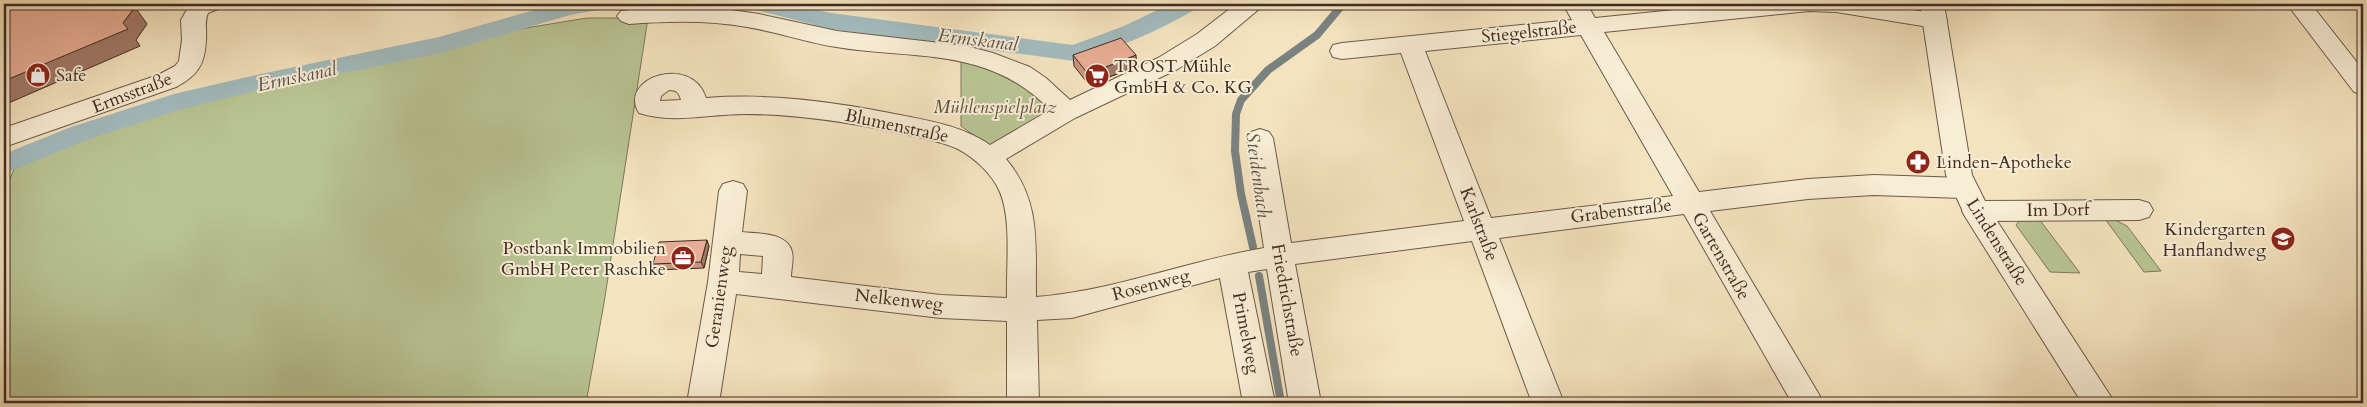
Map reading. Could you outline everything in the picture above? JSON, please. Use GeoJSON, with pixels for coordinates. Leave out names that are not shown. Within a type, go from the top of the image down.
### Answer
{"type":"FeatureCollection","features":[{"type":"Feature","properties":{"kind":"street","name":"Ermsstraße"},"geometry":{"type":"LineString","coordinates":[[4,138],[167,81],[184,72],[191,60],[194,40],[193,20],[199,8],[210,4]]}},
{"type":"Feature","properties":{"kind":"street"},"geometry":{"type":"LineString","coordinates":[[989,157],[1066,112],[1166,64],[1212,36],[1251,4]]}},
{"type":"Feature","properties":{"kind":"street","name":"Stiegelstraße"},"geometry":{"type":"LineString","coordinates":[[1342,51],[1410,44],[1581,14],[1806,4]]}},
{"type":"Feature","properties":{"kind":"street"},"geometry":{"type":"LineString","coordinates":[[1812,4],[1933,12]]}},
{"type":"Feature","properties":{"kind":"street"},"geometry":{"type":"LineString","coordinates":[[2299,4],[2363,86]]}},
{"type":"Feature","properties":{"kind":"street","name":"Lindenstraße"},"geometry":{"type":"LineString","coordinates":[[1933,12],[1952,142],[1970,200],[2099,403]]}},
{"type":"Feature","properties":{"kind":"street"},"geometry":{"type":"LineString","coordinates":[[629,16],[684,13],[725,16],[848,41],[969,55],[1004,65],[1022,74],[1040,86],[1066,112]]}},
{"type":"Feature","properties":{"kind":"street","name":"Gartenstraße"},"geometry":{"type":"LineString","coordinates":[[1581,14],[1808,403]]}},
{"type":"Feature","properties":{"kind":"street","name":"Karlstraße"},"geometry":{"type":"LineString","coordinates":[[1410,44],[1548,403]]}},
{"type":"Feature","properties":{"kind":"street","name":"Blumenstraße"},"geometry":{"type":"LineString","coordinates":[[695,108],[747,105],[784,107],[862,117],[962,140],[989,157],[1002,170],[1019,205],[1023,308],[1023,403]]}},
{"type":"Feature","properties":{"kind":"street","name":"Friedrichstraße"},"geometry":{"type":"LineString","coordinates":[[1260,138],[1305,403]]}},
{"type":"Feature","properties":{"kind":"street","name":"Grabenstraße"},"geometry":{"type":"LineString","coordinates":[[1279,254],[1690,203],[1844,186],[1970,200]]}},
{"type":"Feature","properties":{"kind":"street","name":"Geranienweg"},"geometry":{"type":"LineString","coordinates":[[703,403],[723,282],[733,191]]}},
{"type":"Feature","properties":{"kind":"street","name":"Im Dorf"},"geometry":{"type":"LineString","coordinates":[[1970,200],[2140,210]]}},
{"type":"Feature","properties":{"kind":"street"},"geometry":{"type":"LineString","coordinates":[[727,242],[769,246],[778,252],[776,285]]}},
{"type":"Feature","properties":{"kind":"street","name":"Rosenweg"},"geometry":{"type":"LineString","coordinates":[[1023,308],[1049,309],[1072,306],[1232,264],[1279,254]]}},
{"type":"Feature","properties":{"kind":"street","name":"Primelweg"},"geometry":{"type":"LineString","coordinates":[[1232,264],[1259,403]]}},
{"type":"Feature","properties":{"kind":"street","name":"Nelkenweg"},"geometry":{"type":"LineString","coordinates":[[723,282],[776,285],[939,305],[1023,308]]}},
{"type":"Feature","properties":{"kind":"green space"},"geometry":{"type":"Polygon","coordinates":[[[587,18],[648,18],[604,303],[586,403],[4,403],[4,192],[24,147],[446,41],[587,18]]]}},
{"type":"Feature","properties":{"kind":"green space","name":"Mühlenspielplatz"},"geometry":{"type":"Polygon","coordinates":[[[961,60],[995,68],[1025,83],[1055,110],[992,149],[961,126],[961,60]]]}},
{"type":"Feature","properties":{"kind":"green space"},"geometry":{"type":"Polygon","coordinates":[[[2111,218],[2127,226],[2161,271],[2144,272],[2105,219],[2111,218]]]}},
{"type":"Feature","properties":{"kind":"green space"},"geometry":{"type":"Polygon","coordinates":[[[2039,219],[2080,273],[2050,272],[2016,225],[2020,220],[2039,219]]]}},
{"type":"Feature","properties":{"kind":"building","name":"Safe"},"geometry":{"type":"Polygon","coordinates":[[[4,4],[108,4],[113,10],[135,7],[123,23],[128,29],[4,81],[4,4]]]}},
{"type":"Feature","properties":{"kind":"building"},"geometry":{"type":"Polygon","coordinates":[[[1121,38],[1136,55],[1088,74],[1073,55],[1121,38]]]}},
{"type":"Feature","properties":{"kind":"building","name":"Postbank Immobilien GmbH Peter Raschke"},"geometry":{"type":"Polygon","coordinates":[[[707,240],[701,262],[653,264],[659,242],[707,240]]]}},
{"type":"Feature","properties":{"kind":"waterway","name":"Ermskanal"},"geometry":{"type":"LineString","coordinates":[[4,165],[80,133],[174,103],[256,83],[441,45],[568,8],[595,4]]}},
{"type":"Feature","properties":{"kind":"waterway","name":"Ermskanal"},"geometry":{"type":"LineString","coordinates":[[760,4],[831,21],[1074,53],[1132,32],[1188,4]]}},
{"type":"Feature","properties":{"kind":"waterway","name":"Steidenbach"},"geometry":{"type":"LineString","coordinates":[[1253,247],[1241,194],[1235,151],[1236,114],[1241,100],[1268,70],[1317,35],[1343,4]]}},
{"type":"Feature","properties":{"kind":"waterway","name":"Steidenbach"},"geometry":{"type":"LineString","coordinates":[[1259,276],[1281,403]]}},
{"type":"Feature","properties":{"kind":"place","name":"Safe"},"geometry":{"type":"Point","coordinates":[38,75]}},
{"type":"Feature","properties":{"kind":"place","name":"TROST Mühle GmbH & Co. KG"},"geometry":{"type":"Point","coordinates":[1097,76]}},
{"type":"Feature","properties":{"kind":"place","name":"Linden-Apotheke"},"geometry":{"type":"Point","coordinates":[1918,162]}},
{"type":"Feature","properties":{"kind":"place","name":"Kindergarten Hanflandweg"},"geometry":{"type":"Point","coordinates":[2283,239]}},
{"type":"Feature","properties":{"kind":"place","name":"Postbank Immobilien GmbH Peter Raschke"},"geometry":{"type":"Point","coordinates":[683,258]}}]}
